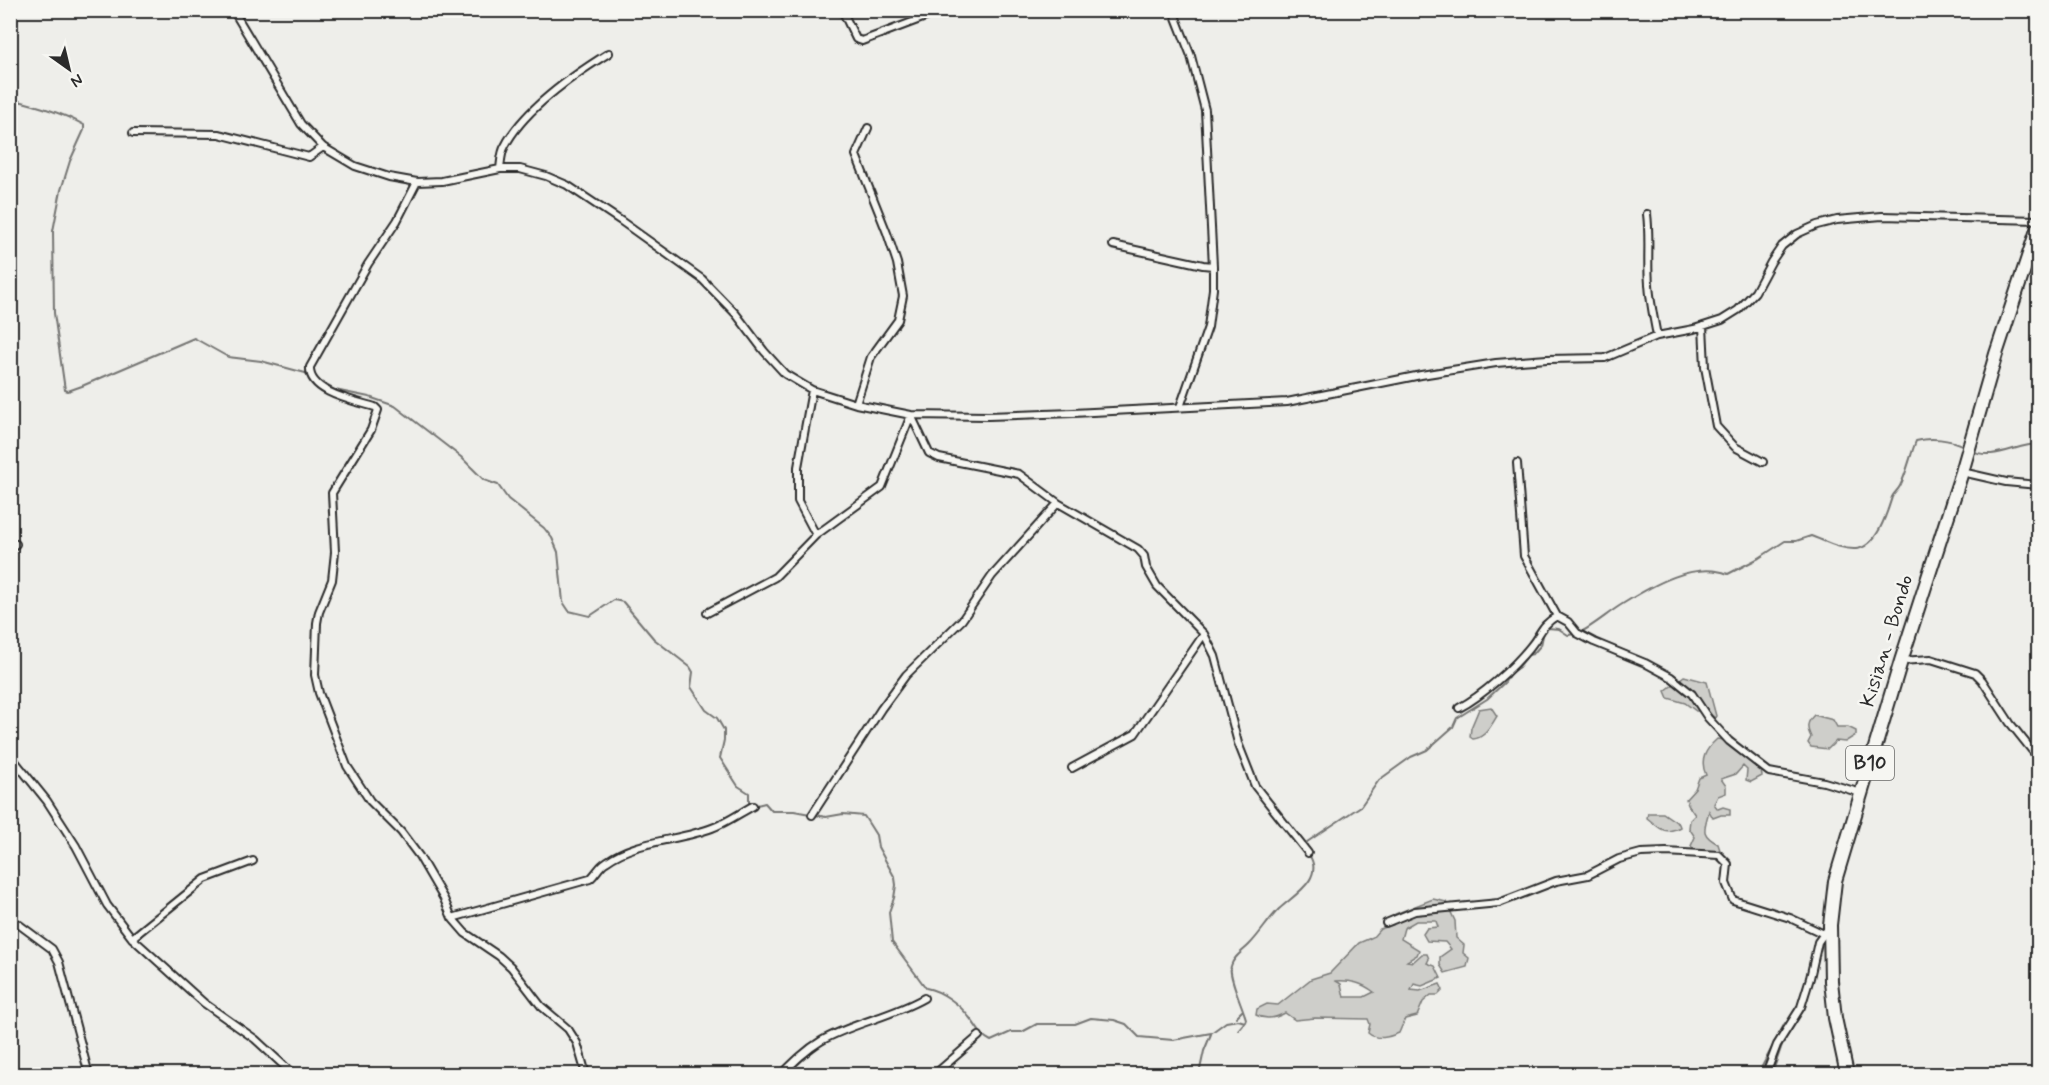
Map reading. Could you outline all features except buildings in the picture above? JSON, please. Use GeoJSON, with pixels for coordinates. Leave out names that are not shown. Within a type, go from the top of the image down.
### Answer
{"type":"FeatureCollection","features":[{"type":"Feature","properties":{"kind":"highway","name":"Kisian - Bondo"},"geometry":{"type":"LineString","coordinates":[[1847,1074],[1835,1018],[1827,930],[1835,881],[1860,793],[1962,472],[1996,354],[2038,227]]}},
{"type":"Feature","properties":{"kind":"street"},"geometry":{"type":"LineString","coordinates":[[233,10],[295,115],[323,147],[355,166],[389,177],[417,182],[442,181],[500,169],[520,169],[567,185],[702,279],[736,314],[785,374],[813,390],[856,404],[911,416],[999,416],[1287,402],[1421,375],[1496,363],[1605,358],[1657,336],[1722,320],[1738,310],[1755,292],[1782,246],[1797,234],[1817,225],[1837,220],[1882,216],[2038,220]]}},
{"type":"Feature","properties":{"kind":"street"},"geometry":{"type":"LineString","coordinates":[[842,10],[856,39],[862,41],[944,10]]}},
{"type":"Feature","properties":{"kind":"street"},"geometry":{"type":"LineString","coordinates":[[1173,10],[1191,56],[1205,110],[1213,266],[1213,289],[1208,327],[1180,407]]}},
{"type":"Feature","properties":{"kind":"street"},"geometry":{"type":"LineString","coordinates":[[500,169],[503,147],[523,120],[574,75],[609,53]]}},
{"type":"Feature","properties":{"kind":"street"},"geometry":{"type":"LineString","coordinates":[[856,404],[871,357],[898,320],[903,296],[897,264],[887,233],[856,155],[868,128]]}},
{"type":"Feature","properties":{"kind":"street"},"geometry":{"type":"LineString","coordinates":[[133,133],[219,134],[309,157],[323,147]]}},
{"type":"Feature","properties":{"kind":"street"},"geometry":{"type":"LineString","coordinates":[[417,182],[310,367],[309,374],[312,379],[329,392],[378,410],[371,430],[332,493],[335,552],[332,580],[319,612],[315,675],[319,693],[347,766],[370,801],[401,832],[419,855],[452,918],[465,933],[511,967],[541,1006],[568,1029],[577,1043],[586,1074]]}},
{"type":"Feature","properties":{"kind":"street"},"geometry":{"type":"LineString","coordinates":[[1647,214],[1650,233],[1649,286],[1657,336]]}},
{"type":"Feature","properties":{"kind":"street"},"geometry":{"type":"LineString","coordinates":[[1113,245],[1213,266]]}},
{"type":"Feature","properties":{"kind":"street"},"geometry":{"type":"LineString","coordinates":[[1703,326],[1706,367],[1716,426],[1735,447],[1763,462]]}},
{"type":"Feature","properties":{"kind":"street"},"geometry":{"type":"LineString","coordinates":[[813,390],[798,467],[798,501],[816,535]]}},
{"type":"Feature","properties":{"kind":"street"},"geometry":{"type":"LineString","coordinates":[[707,613],[775,577],[816,535],[882,487],[911,416]]}},
{"type":"Feature","properties":{"kind":"street"},"geometry":{"type":"LineString","coordinates":[[911,416],[929,453],[939,458],[1019,474],[1058,503],[1138,549],[1157,586],[1204,634],[1215,656],[1238,743],[1255,786],[1308,854]]}},
{"type":"Feature","properties":{"kind":"street"},"geometry":{"type":"LineString","coordinates":[[1516,463],[1524,556],[1557,616],[1568,622],[1577,633],[1671,677],[1692,694],[1708,718],[1729,741],[1769,772],[1824,782],[1860,793]]}},
{"type":"Feature","properties":{"kind":"street"},"geometry":{"type":"LineString","coordinates":[[1962,472],[2006,482],[2038,485]]}},
{"type":"Feature","properties":{"kind":"street"},"geometry":{"type":"LineString","coordinates":[[812,815],[881,709],[906,675],[963,620],[992,576],[1058,503]]}},
{"type":"Feature","properties":{"kind":"street"},"geometry":{"type":"LineString","coordinates":[[1459,708],[1475,700],[1512,667],[1531,647],[1546,622],[1557,616]]}},
{"type":"Feature","properties":{"kind":"street"},"geometry":{"type":"LineString","coordinates":[[1072,768],[1135,734],[1204,634]]}},
{"type":"Feature","properties":{"kind":"street"},"geometry":{"type":"LineString","coordinates":[[1901,661],[1931,659],[1975,673],[2038,758]]}},
{"type":"Feature","properties":{"kind":"street"},"geometry":{"type":"LineString","coordinates":[[10,755],[47,801],[76,846],[106,905],[132,938],[204,1003],[255,1039],[293,1074]]}},
{"type":"Feature","properties":{"kind":"street"},"geometry":{"type":"LineString","coordinates":[[452,918],[590,879],[599,872],[606,861],[625,851],[712,828],[753,806]]}},
{"type":"Feature","properties":{"kind":"street"},"geometry":{"type":"LineString","coordinates":[[1386,923],[1415,911],[1499,903],[1556,882],[1588,875],[1619,859],[1641,853],[1683,852],[1719,855],[1728,864],[1726,883],[1733,900],[1827,930],[1818,942],[1801,1007],[1777,1045],[1766,1074]]}},
{"type":"Feature","properties":{"kind":"street"},"geometry":{"type":"LineString","coordinates":[[132,938],[206,879],[253,861]]}},
{"type":"Feature","properties":{"kind":"street"},"geometry":{"type":"LineString","coordinates":[[10,922],[17,923],[52,949],[59,962],[88,1071],[91,1074]]}},
{"type":"Feature","properties":{"kind":"street"},"geometry":{"type":"LineString","coordinates":[[782,1074],[803,1053],[822,1041],[924,998]]}},
{"type":"Feature","properties":{"kind":"street"},"geometry":{"type":"LineString","coordinates":[[935,1074],[979,1036]]}},
{"type":"Feature","properties":{"kind":"shaded area"},"geometry":{"type":"Polygon","coordinates":[[[1684,676],[1707,682],[1715,718],[1707,711],[1696,711],[1685,703],[1668,698],[1665,691],[1684,676]]]}},
{"type":"Feature","properties":{"kind":"shaded area"},"geometry":{"type":"Polygon","coordinates":[[[1491,707],[1497,716],[1484,734],[1473,739],[1470,737],[1471,728],[1479,709],[1491,707]]]}},
{"type":"Feature","properties":{"kind":"shaded area"},"geometry":{"type":"Polygon","coordinates":[[[1814,715],[1833,720],[1837,727],[1848,727],[1856,731],[1856,735],[1845,742],[1836,741],[1828,749],[1811,747],[1808,743],[1811,737],[1808,725],[1814,715]]]}},
{"type":"Feature","properties":{"kind":"shaded area"},"geometry":{"type":"Polygon","coordinates":[[[1717,739],[1739,746],[1746,751],[1757,762],[1762,776],[1751,782],[1746,780],[1747,770],[1743,766],[1736,774],[1721,779],[1726,786],[1726,793],[1718,796],[1714,804],[1718,809],[1723,807],[1730,809],[1730,815],[1713,818],[1709,811],[1705,831],[1708,837],[1718,844],[1720,850],[1711,853],[1694,850],[1691,846],[1695,837],[1689,828],[1690,820],[1695,815],[1686,799],[1695,789],[1699,778],[1706,775],[1703,764],[1705,755],[1717,739]]]}},
{"type":"Feature","properties":{"kind":"shaded area"},"geometry":{"type":"Polygon","coordinates":[[[1648,813],[1663,813],[1680,827],[1669,831],[1662,829],[1647,818],[1648,813]]]}},
{"type":"Feature","properties":{"kind":"shaded area"},"geometry":{"type":"Polygon","coordinates":[[[1433,899],[1446,902],[1455,921],[1456,938],[1464,945],[1463,953],[1469,958],[1467,967],[1445,973],[1440,965],[1440,957],[1451,949],[1445,942],[1427,941],[1423,934],[1427,928],[1438,927],[1436,921],[1416,921],[1404,928],[1401,939],[1419,950],[1417,955],[1407,961],[1413,962],[1422,954],[1427,954],[1429,959],[1427,963],[1435,966],[1441,978],[1422,986],[1414,984],[1411,990],[1420,991],[1440,984],[1443,990],[1438,995],[1431,995],[1423,1002],[1417,1016],[1405,1019],[1399,1033],[1383,1038],[1375,1037],[1368,1033],[1370,1024],[1368,1019],[1295,1020],[1285,1013],[1270,1018],[1256,1015],[1257,1009],[1267,1004],[1278,1005],[1311,979],[1330,973],[1359,943],[1373,937],[1380,929],[1393,925],[1395,914],[1433,899]],[[1336,981],[1341,984],[1344,997],[1364,997],[1374,992],[1361,984],[1336,981]]]}},
{"type":"Feature","properties":{"kind":"waterway"},"geometry":{"type":"LineString","coordinates":[[1847,10],[1864,17],[1897,10]]}},
{"type":"Feature","properties":{"kind":"waterway"},"geometry":{"type":"LineString","coordinates":[[2014,10],[2023,17],[2032,10]]}},
{"type":"Feature","properties":{"kind":"waterway"},"geometry":{"type":"LineString","coordinates":[[10,99],[48,109],[84,125],[61,190],[53,231],[54,313],[65,390],[82,386],[194,338],[228,357],[261,361],[309,374]]}},
{"type":"Feature","properties":{"kind":"waterway"},"geometry":{"type":"LineString","coordinates":[[316,379],[335,390],[369,397],[395,406],[461,457],[484,480],[498,485],[508,499],[544,528],[552,538],[558,552],[563,602],[569,611],[590,616],[614,600],[623,602],[654,639],[690,667],[693,672],[691,687],[706,710],[717,718],[724,730],[720,758],[738,786],[749,793],[749,804],[753,806],[765,803],[772,811],[794,811],[826,817],[843,814],[864,816],[876,835],[878,847],[895,878],[894,898],[889,912],[892,942],[926,988],[944,995],[955,1003],[991,1041],[1011,1032],[1022,1032],[1037,1024],[1075,1024],[1091,1018],[1114,1020],[1126,1024],[1139,1037],[1173,1040],[1211,1033],[1226,1022],[1238,1020],[1245,1022],[1232,977],[1232,963],[1279,909],[1306,885],[1313,871],[1313,863],[1309,855]]}},
{"type":"Feature","properties":{"kind":"waterway"},"geometry":{"type":"LineString","coordinates":[[1581,632],[1624,603],[1661,582],[1701,571],[1728,574],[1785,541],[1796,541],[1811,536],[1845,548],[1863,547],[1870,542],[1880,528],[1892,497],[1902,481],[1916,441],[1940,439],[1964,446]]}},
{"type":"Feature","properties":{"kind":"waterway"},"geometry":{"type":"LineString","coordinates":[[1971,450],[1987,454],[2038,444]]}},
{"type":"Feature","properties":{"kind":"waterway"},"geometry":{"type":"LineString","coordinates":[[1306,847],[1307,842],[1361,806],[1379,780],[1411,757],[1427,750],[1453,727],[1457,718],[1487,699],[1505,682],[1510,673],[1541,645],[1544,631],[1548,628],[1559,629],[1568,635],[1575,634]]}},
{"type":"Feature","properties":{"kind":"waterway"},"geometry":{"type":"LineString","coordinates":[[1236,1017],[1242,1011]]}},
{"type":"Feature","properties":{"kind":"waterway"},"geometry":{"type":"LineString","coordinates":[[1772,1074],[1783,1042],[1796,1022]]}},
{"type":"Feature","properties":{"kind":"waterway"},"geometry":{"type":"LineString","coordinates":[[1238,1030],[1244,1023]]}},
{"type":"Feature","properties":{"kind":"waterway"},"geometry":{"type":"LineString","coordinates":[[1758,1074],[1785,1023]]}},
{"type":"Feature","properties":{"kind":"waterway"},"geometry":{"type":"LineString","coordinates":[[1199,1074],[1204,1051],[1211,1034]]}}]}
